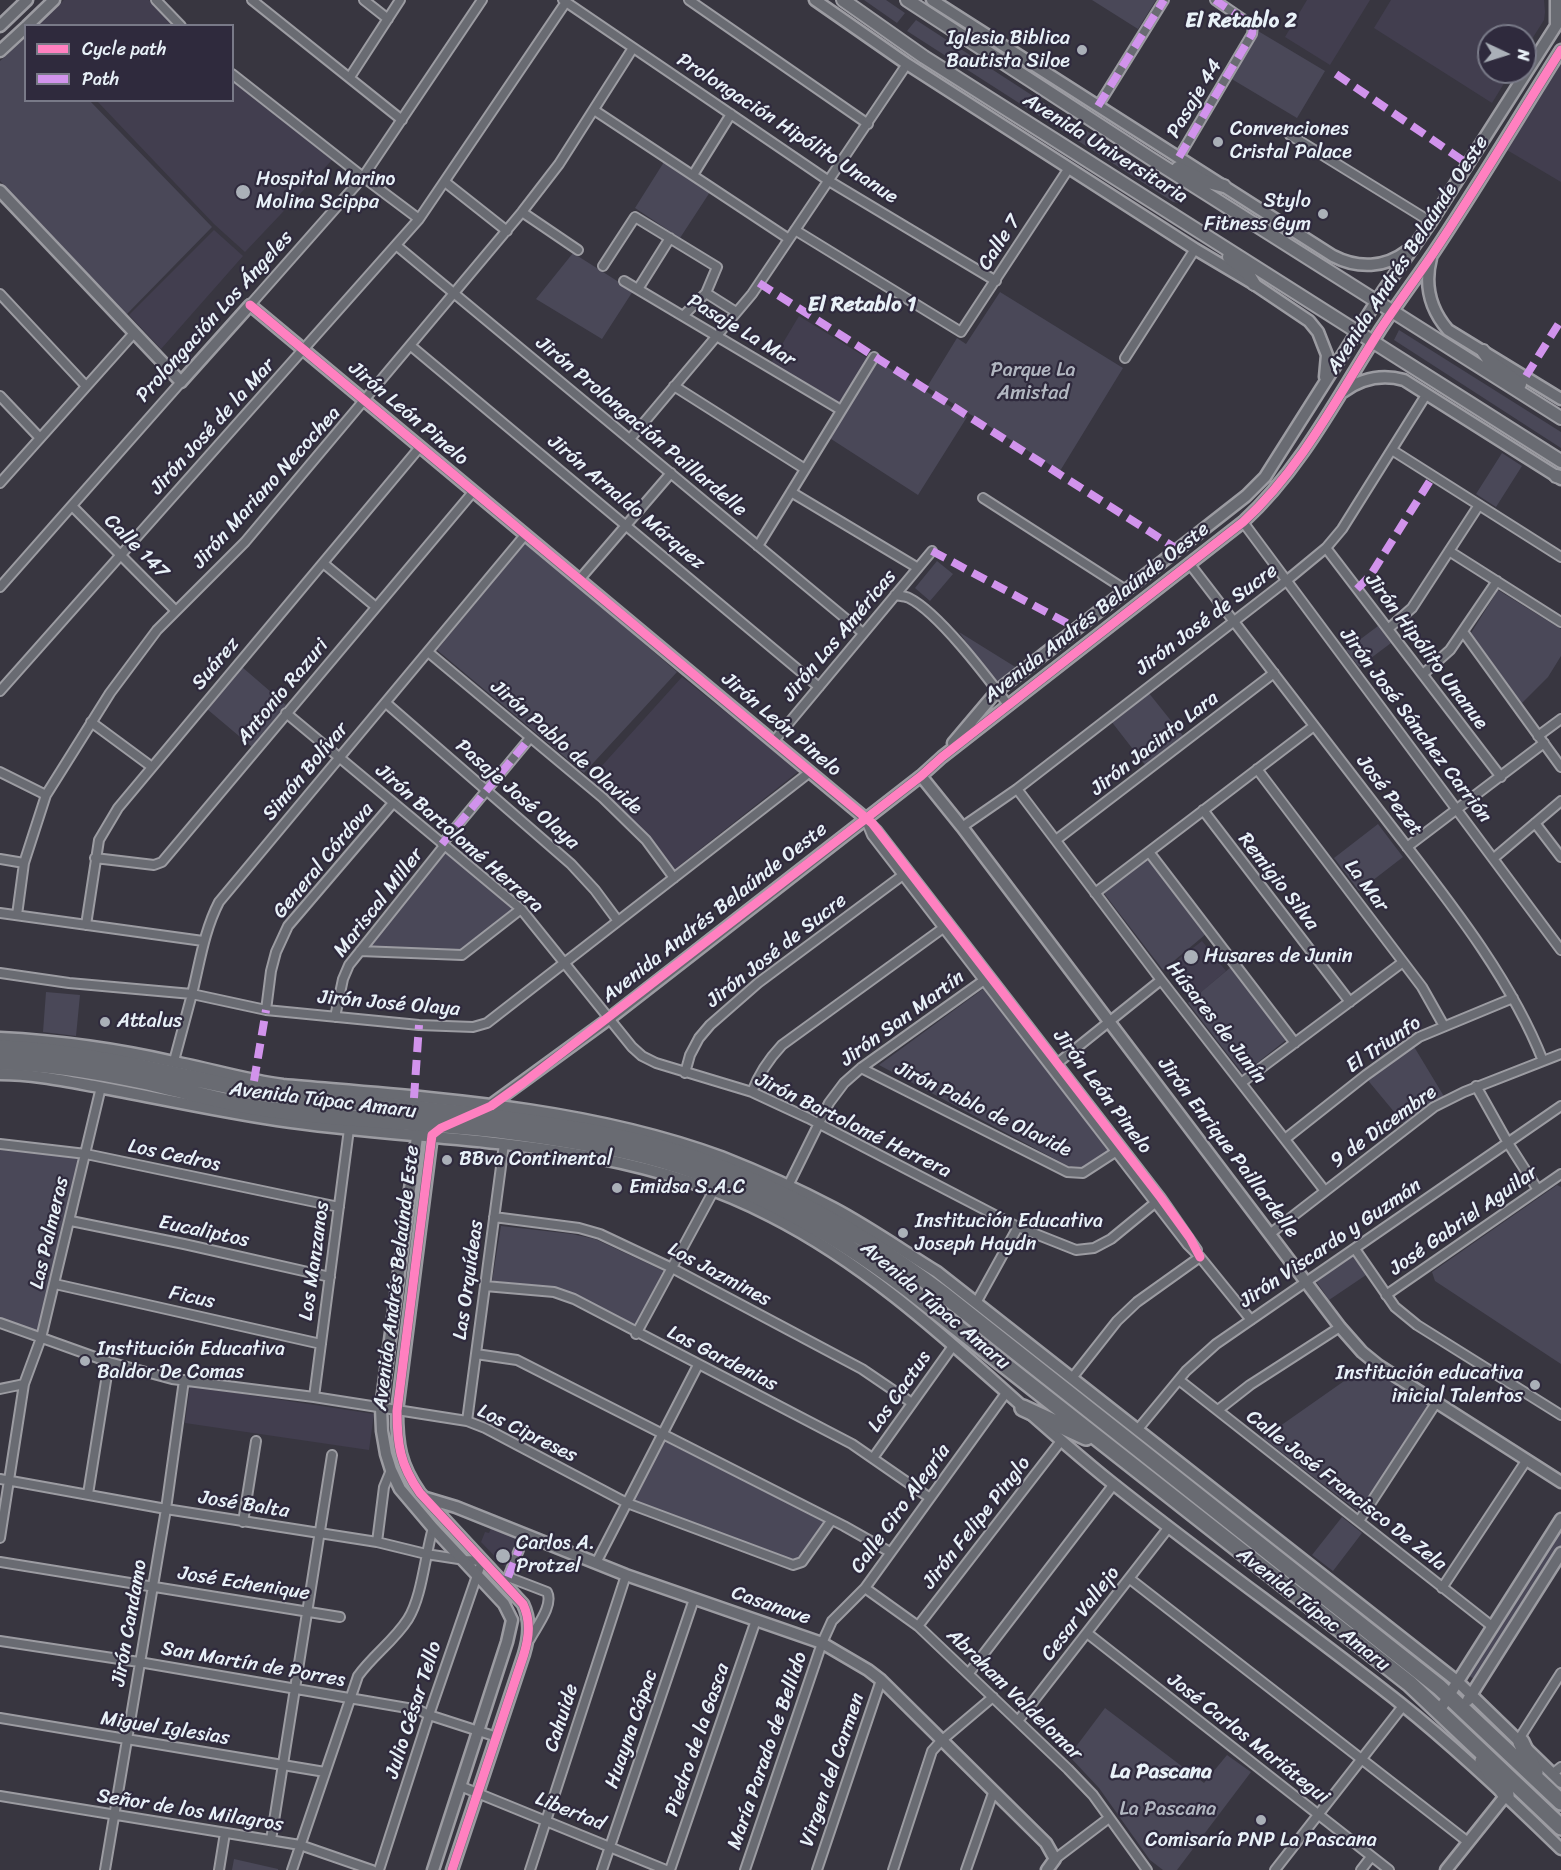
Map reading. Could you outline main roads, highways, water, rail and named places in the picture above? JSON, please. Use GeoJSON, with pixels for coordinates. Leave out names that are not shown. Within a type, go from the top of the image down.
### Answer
{"type":"FeatureCollection","features":[{"type":"Feature","properties":{"kind":"highway","name":"Avenida Túpac Amaru"},"geometry":{"type":"LineString","coordinates":[[0,1048],[69,1054],[125,1063],[246,1090],[448,1119],[646,1156],[708,1177],[778,1207],[848,1246],[889,1274],[1410,1684],[1561,1827]]}},
{"type":"Feature","properties":{"kind":"highway","name":"Avenida Túpac Amaru"},"geometry":{"type":"LineString","coordinates":[[0,1062],[49,1065],[89,1071],[280,1111],[419,1128],[473,1109],[654,1145],[710,1164],[774,1191],[866,1240],[943,1294],[1449,1695],[1467,1701],[1551,1774],[1561,1802]]}},
{"type":"Feature","properties":{"kind":"highway"},"geometry":{"type":"LineString","coordinates":[[1023,1408],[1110,1449]]}},
{"type":"Feature","properties":{"kind":"highway"},"geometry":{"type":"LineString","coordinates":[[1458,1729],[1506,1795]]}},
{"type":"Feature","properties":{"kind":"highway"},"geometry":{"type":"LineString","coordinates":[[1520,1740],[1551,1774]]}},
{"type":"Feature","properties":{"kind":"main road","name":"Avenida Universitaria"},"geometry":{"type":"LineString","coordinates":[[843,0],[924,57],[1561,461]]}},
{"type":"Feature","properties":{"kind":"main road","name":"Avenida Universitaria"},"geometry":{"type":"LineString","coordinates":[[907,0],[1150,158],[1561,418]]}},
{"type":"Feature","properties":{"kind":"main road"},"geometry":{"type":"LineString","coordinates":[[1150,158],[1165,161],[1204,181],[1224,186]]}},
{"type":"Feature","properties":{"kind":"main road"},"geometry":{"type":"LineString","coordinates":[[1211,239],[1248,274],[1254,284]]}},
{"type":"Feature","properties":{"kind":"main road"},"geometry":{"type":"LineString","coordinates":[[1483,351],[1490,361],[1521,385],[1528,398]]}},
{"type":"Feature","properties":{"kind":"place","name":"Iglesia Biblica Bautista Siloe"},"geometry":{"type":"Point","coordinates":[1082,50]}},
{"type":"Feature","properties":{"kind":"place","name":"Convenciones Cristal Palace"},"geometry":{"type":"Point","coordinates":[1218,142]}},
{"type":"Feature","properties":{"kind":"place","name":"Hospital Marino Molina Scippa"},"geometry":{"type":"Point","coordinates":[243,192]}},
{"type":"Feature","properties":{"kind":"place","name":"Stylo Fitness Gym"},"geometry":{"type":"Point","coordinates":[1323,214]}},
{"type":"Feature","properties":{"kind":"place","name":"Husares de Junin"},"geometry":{"type":"Point","coordinates":[1191,957]}},
{"type":"Feature","properties":{"kind":"place","name":"Attalus"},"geometry":{"type":"Point","coordinates":[105,1022]}},
{"type":"Feature","properties":{"kind":"place","name":"BBva Continental"},"geometry":{"type":"Point","coordinates":[447,1160]}},
{"type":"Feature","properties":{"kind":"place","name":"Emidsa S.A.C"},"geometry":{"type":"Point","coordinates":[617,1188]}},
{"type":"Feature","properties":{"kind":"place","name":"Institución Educativa Joseph Haydn"},"geometry":{"type":"Point","coordinates":[903,1233]}},
{"type":"Feature","properties":{"kind":"place","name":"Institución Educativa Baldor De Comas"},"geometry":{"type":"Point","coordinates":[85,1361]}},
{"type":"Feature","properties":{"kind":"place","name":"Institución educativa inicial Talentos"},"geometry":{"type":"Point","coordinates":[1535,1385]}},
{"type":"Feature","properties":{"kind":"place","name":"Carlos A. Protzel"},"geometry":{"type":"Point","coordinates":[503,1556]}},
{"type":"Feature","properties":{"kind":"place","name":"Comisaría PNP La Pascana"},"geometry":{"type":"Point","coordinates":[1261,1820]}},
{"type":"Feature","properties":{"kind":"district","name":"El Retablo 2"},"geometry":{"type":"Point","coordinates":[1241,22]}},
{"type":"Feature","properties":{"kind":"district","name":"El Retablo 1"},"geometry":{"type":"Point","coordinates":[862,306]}},
{"type":"Feature","properties":{"kind":"district","name":"La Pascana"},"geometry":{"type":"Point","coordinates":[1161,1773]}},
{"type":"Feature","properties":{"kind":"park label","name":"Parque La Amistad"},"geometry":{"type":"Point","coordinates":[1033,382]}}]}
